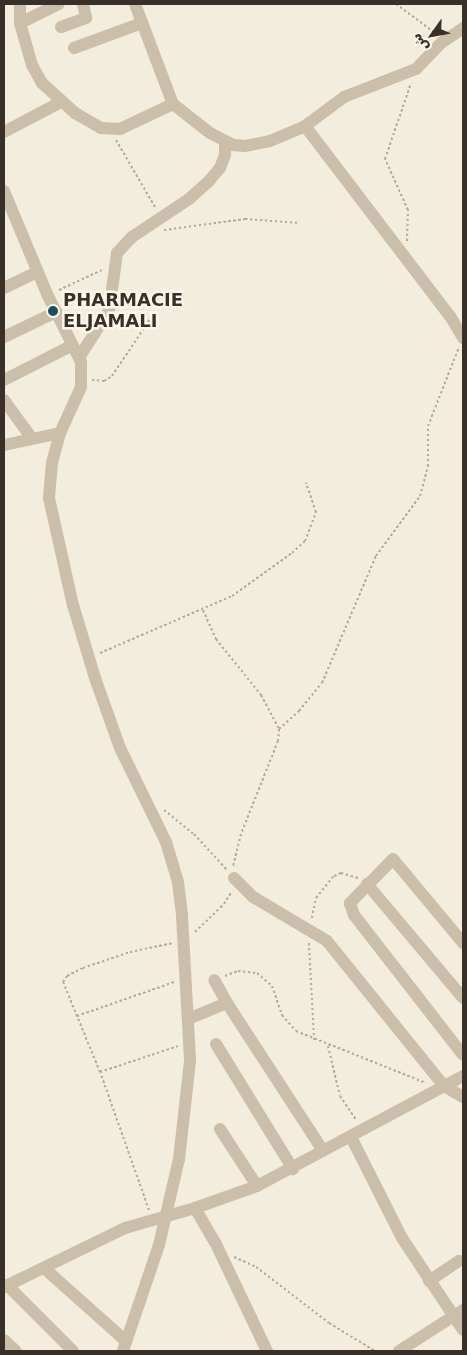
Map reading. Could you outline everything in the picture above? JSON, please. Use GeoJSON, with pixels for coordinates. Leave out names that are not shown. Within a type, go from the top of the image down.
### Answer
{"type":"FeatureCollection","features":[{"type":"Feature","properties":{"kind":"street"},"geometry":{"type":"LineString","coordinates":[[20,4],[20,22],[32,65],[42,83],[61,102],[90,122],[112,130],[132,125],[173,104]]}},
{"type":"Feature","properties":{"kind":"street"},"geometry":{"type":"LineString","coordinates":[[20,22],[59,4]]}},
{"type":"Feature","properties":{"kind":"street"},"geometry":{"type":"LineString","coordinates":[[61,27],[86,18],[83,4]]}},
{"type":"Feature","properties":{"kind":"street"},"geometry":{"type":"LineString","coordinates":[[135,4],[173,104],[191,121],[224,142],[245,146],[270,141],[305,126],[344,97],[416,69],[444,41],[463,28]]}},
{"type":"Feature","properties":{"kind":"street"},"geometry":{"type":"LineString","coordinates":[[74,48],[142,23]]}},
{"type":"Feature","properties":{"kind":"street"},"geometry":{"type":"LineString","coordinates":[[4,132],[61,102]]}},
{"type":"Feature","properties":{"kind":"street"},"geometry":{"type":"LineString","coordinates":[[305,126],[403,253],[463,338]]}},
{"type":"Feature","properties":{"kind":"street"},"geometry":{"type":"LineString","coordinates":[[4,380],[76,351],[109,311],[114,265],[123,246],[209,181],[222,162],[224,142]]}},
{"type":"Feature","properties":{"kind":"street"},"geometry":{"type":"LineString","coordinates":[[4,191],[37,272],[76,351],[82,374],[73,408],[60,433],[52,463],[49,498],[89,656],[120,748],[158,825],[173,864],[187,980],[190,1061],[179,1159],[167,1214],[125,1346],[44,1268]]}},
{"type":"Feature","properties":{"kind":"street"},"geometry":{"type":"LineString","coordinates":[[4,288],[37,272]]}},
{"type":"Feature","properties":{"kind":"street"},"geometry":{"type":"LineString","coordinates":[[4,337],[56,312]]}},
{"type":"Feature","properties":{"kind":"street"},"geometry":{"type":"LineString","coordinates":[[4,400],[31,437]]}},
{"type":"Feature","properties":{"kind":"street"},"geometry":{"type":"LineString","coordinates":[[4,444],[31,437],[60,433]]}},
{"type":"Feature","properties":{"kind":"street"},"geometry":{"type":"LineString","coordinates":[[463,943],[394,859],[350,903],[354,915],[463,1055]]}},
{"type":"Feature","properties":{"kind":"street"},"geometry":{"type":"LineString","coordinates":[[234,878],[253,897],[310,929],[337,950],[442,1087],[463,1097]]}},
{"type":"Feature","properties":{"kind":"street"},"geometry":{"type":"LineString","coordinates":[[367,884],[463,998]]}},
{"type":"Feature","properties":{"kind":"street"},"geometry":{"type":"LineString","coordinates":[[214,980],[323,1151]]}},
{"type":"Feature","properties":{"kind":"street"},"geometry":{"type":"LineString","coordinates":[[188,1019],[227,1003]]}},
{"type":"Feature","properties":{"kind":"street"},"geometry":{"type":"LineString","coordinates":[[216,1044],[293,1168]]}},
{"type":"Feature","properties":{"kind":"street"},"geometry":{"type":"LineString","coordinates":[[73,1351],[5,1286],[125,1228],[167,1214],[195,1208],[257,1186],[463,1076]]}},
{"type":"Feature","properties":{"kind":"street"},"geometry":{"type":"LineString","coordinates":[[220,1129],[257,1186]]}},
{"type":"Feature","properties":{"kind":"street"},"geometry":{"type":"LineString","coordinates":[[351,1137],[382,1202],[429,1281],[458,1313],[463,1330]]}},
{"type":"Feature","properties":{"kind":"street"},"geometry":{"type":"LineString","coordinates":[[195,1208],[220,1252],[267,1351]]}},
{"type":"Feature","properties":{"kind":"street"},"geometry":{"type":"LineString","coordinates":[[429,1281],[459,1261]]}},
{"type":"Feature","properties":{"kind":"street"},"geometry":{"type":"LineString","coordinates":[[399,1351],[458,1313]]}},
{"type":"Feature","properties":{"kind":"street"},"geometry":{"type":"LineString","coordinates":[[4,1340],[16,1351]]}},
{"type":"Feature","properties":{"kind":"path"},"geometry":{"type":"LineString","coordinates":[[396,4],[444,41]]}},
{"type":"Feature","properties":{"kind":"path"},"geometry":{"type":"LineString","coordinates":[[403,253],[407,241],[408,210],[385,159],[416,69]]}},
{"type":"Feature","properties":{"kind":"path"},"geometry":{"type":"LineString","coordinates":[[112,130],[162,218]]}},
{"type":"Feature","properties":{"kind":"path"},"geometry":{"type":"LineString","coordinates":[[145,229],[178,230],[244,219],[300,223]]}},
{"type":"Feature","properties":{"kind":"path"},"geometry":{"type":"LineString","coordinates":[[48,296],[114,265]]}},
{"type":"Feature","properties":{"kind":"path"},"geometry":{"type":"LineString","coordinates":[[82,374],[100,382],[112,376],[150,319]]}},
{"type":"Feature","properties":{"kind":"path"},"geometry":{"type":"LineString","coordinates":[[279,729],[299,711],[322,683],[376,556],[420,496],[428,466],[428,426],[463,338]]}},
{"type":"Feature","properties":{"kind":"path"},"geometry":{"type":"LineString","coordinates":[[89,656],[210,607],[292,553],[305,541],[316,512],[306,483]]}},
{"type":"Feature","properties":{"kind":"path"},"geometry":{"type":"LineString","coordinates":[[158,806],[194,834],[234,878]]}},
{"type":"Feature","properties":{"kind":"path"},"geometry":{"type":"LineString","coordinates":[[214,980],[238,971],[257,974],[272,986],[288,1024],[328,1046],[442,1087]]}},
{"type":"Feature","properties":{"kind":"path"},"geometry":{"type":"LineString","coordinates":[[77,1016],[154,988],[187,980]]}},
{"type":"Feature","properties":{"kind":"path"},"geometry":{"type":"LineString","coordinates":[[100,1072],[188,1042]]}},
{"type":"Feature","properties":{"kind":"path"},"geometry":{"type":"LineString","coordinates":[[328,1046],[340,1096],[364,1130]]}},
{"type":"Feature","properties":{"kind":"path"},"geometry":{"type":"LineString","coordinates":[[220,1252],[256,1267],[329,1324],[375,1351]]}},
{"type":"Feature","properties":{"kind":"place","name":"PHARMACIE ELJAMALI"},"geometry":{"type":"Point","coordinates":[53,311]}}]}
